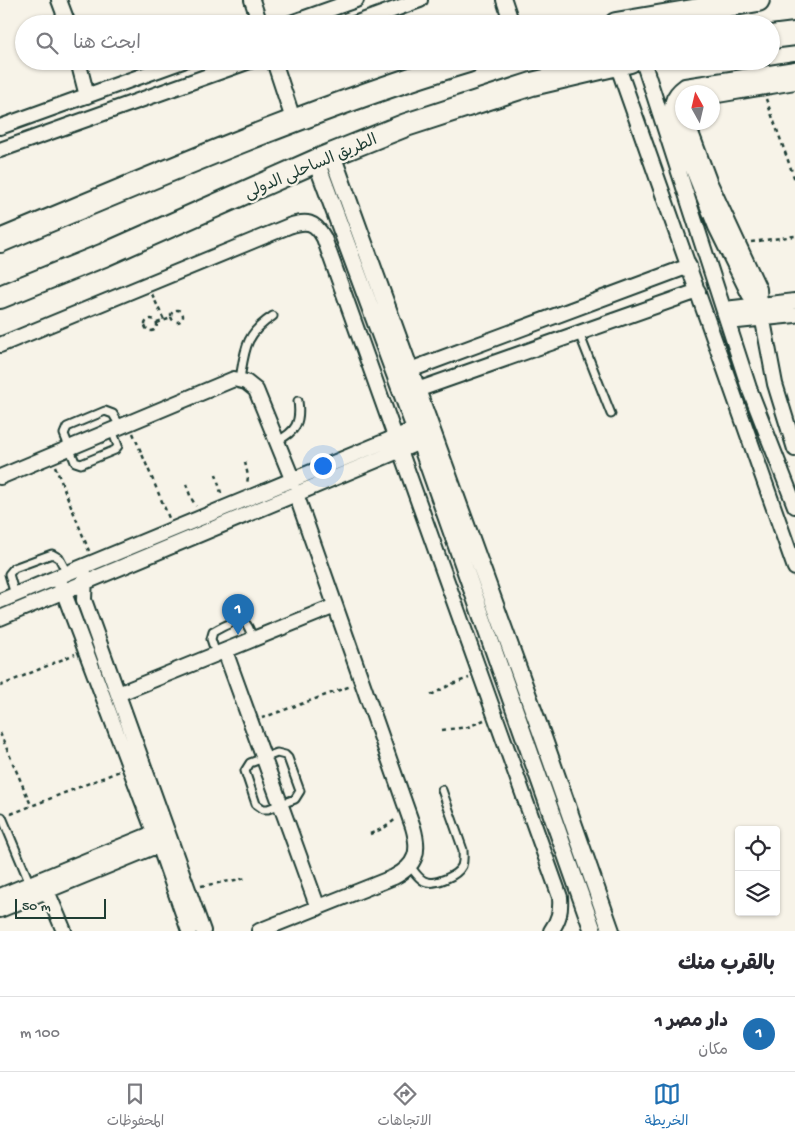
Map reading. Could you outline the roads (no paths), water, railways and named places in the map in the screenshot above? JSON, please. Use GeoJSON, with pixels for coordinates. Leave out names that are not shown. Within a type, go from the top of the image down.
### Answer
{"type":"FeatureCollection","features":[{"type":"Feature","properties":{"kind":"highway"},"geometry":{"type":"LineString","coordinates":[[669,15],[758,0]]}},
{"type":"Feature","properties":{"kind":"highway"},"geometry":{"type":"LineString","coordinates":[[780,36],[795,34]]}},
{"type":"Feature","properties":{"kind":"highway"},"geometry":{"type":"LineString","coordinates":[[0,241],[203,157],[389,87],[441,70]]}},
{"type":"Feature","properties":{"kind":"highway","name":"الطريق الساحلى الدولى"},"geometry":{"type":"LineString","coordinates":[[0,297],[104,255],[324,158],[406,125],[532,84],[593,70]]}},
{"type":"Feature","properties":{"kind":"street"},"geometry":{"type":"LineString","coordinates":[[59,0],[65,15]]}},
{"type":"Feature","properties":{"kind":"street"},"geometry":{"type":"LineString","coordinates":[[252,0],[257,15]]}},
{"type":"Feature","properties":{"kind":"street"},"geometry":{"type":"LineString","coordinates":[[314,15],[356,0]]}},
{"type":"Feature","properties":{"kind":"street"},"geometry":{"type":"LineString","coordinates":[[379,15],[420,0]]}},
{"type":"Feature","properties":{"kind":"street"},"geometry":{"type":"LineString","coordinates":[[504,0],[509,15]]}},
{"type":"Feature","properties":{"kind":"street"},"geometry":{"type":"LineString","coordinates":[[689,85],[795,69]]}},
{"type":"Feature","properties":{"kind":"street"},"geometry":{"type":"LineString","coordinates":[[80,70],[87,96]]}},
{"type":"Feature","properties":{"kind":"street"},"geometry":{"type":"LineString","coordinates":[[0,127],[158,70]]}},
{"type":"Feature","properties":{"kind":"street"},"geometry":{"type":"LineString","coordinates":[[0,150],[225,70]]}},
{"type":"Feature","properties":{"kind":"street"},"geometry":{"type":"LineString","coordinates":[[277,70],[294,122]]}},
{"type":"Feature","properties":{"kind":"street"},"geometry":{"type":"LineString","coordinates":[[626,70],[689,266],[795,568]]}},
{"type":"Feature","properties":{"kind":"street"},"geometry":{"type":"LineString","coordinates":[[646,70],[749,388],[795,506]]}},
{"type":"Feature","properties":{"kind":"street"},"geometry":{"type":"LineString","coordinates":[[720,95],[795,82]]}},
{"type":"Feature","properties":{"kind":"street"},"geometry":{"type":"LineString","coordinates":[[675,102],[671,104],[675,125]]}},
{"type":"Feature","properties":{"kind":"street"},"geometry":{"type":"LineString","coordinates":[[677,130],[716,227],[749,294],[762,312]]}},
{"type":"Feature","properties":{"kind":"street"},"geometry":{"type":"LineString","coordinates":[[690,130],[709,181],[759,289],[775,384],[795,449]]}},
{"type":"Feature","properties":{"kind":"street"},"geometry":{"type":"LineString","coordinates":[[324,158],[410,370],[544,740],[610,931]]}},
{"type":"Feature","properties":{"kind":"street"},"geometry":{"type":"LineString","coordinates":[[324,158],[418,436],[593,931]]}},
{"type":"Feature","properties":{"kind":"street"},"geometry":{"type":"LineString","coordinates":[[0,345],[289,226],[306,222],[314,224],[320,230],[560,897],[561,909],[558,920],[551,931]]}},
{"type":"Feature","properties":{"kind":"street"},"geometry":{"type":"LineString","coordinates":[[684,251],[702,245]]}},
{"type":"Feature","properties":{"kind":"street"},"geometry":{"type":"LineString","coordinates":[[410,370],[689,266]]}},
{"type":"Feature","properties":{"kind":"street"},"geometry":{"type":"LineString","coordinates":[[417,390],[698,291]]}},
{"type":"Feature","properties":{"kind":"street"},"geometry":{"type":"LineString","coordinates":[[762,312],[795,301]]}},
{"type":"Feature","properties":{"kind":"street"},"geometry":{"type":"LineString","coordinates":[[726,316],[762,312],[795,315]]}},
{"type":"Feature","properties":{"kind":"street"},"geometry":{"type":"LineString","coordinates":[[726,371],[742,364]]}},
{"type":"Feature","properties":{"kind":"street"},"geometry":{"type":"LineString","coordinates":[[0,477],[227,381],[240,380],[256,390],[294,488],[407,809],[417,844],[414,860],[410,866],[394,878],[259,931]]}},
{"type":"Feature","properties":{"kind":"street"},"geometry":{"type":"LineString","coordinates":[[0,618],[63,592],[294,488],[418,436]]}},
{"type":"Feature","properties":{"kind":"street"},"geometry":{"type":"LineString","coordinates":[[0,601],[225,508],[294,488]]}},
{"type":"Feature","properties":{"kind":"street"},"geometry":{"type":"LineString","coordinates":[[87,565],[84,600],[118,694],[163,837],[189,931]]}},
{"type":"Feature","properties":{"kind":"street"},"geometry":{"type":"LineString","coordinates":[[62,575],[63,592],[130,767],[187,885],[203,931]]}},
{"type":"Feature","properties":{"kind":"street"},"geometry":{"type":"LineString","coordinates":[[118,694],[335,606]]}},
{"type":"Feature","properties":{"kind":"street"},"geometry":{"type":"LineString","coordinates":[[221,652],[251,722],[318,908]]}},
{"type":"Feature","properties":{"kind":"street"},"geometry":{"type":"LineString","coordinates":[[0,896],[163,837]]}},
{"type":"Feature","properties":{"kind":"street"},"geometry":{"type":"LineString","coordinates":[[0,910],[163,837]]}},
{"type":"Feature","properties":{"kind":"street"},"geometry":{"type":"LineString","coordinates":[[47,890],[64,931]]}},
{"type":"Feature","properties":{"kind":"lane"},"geometry":{"type":"LineString","coordinates":[[240,380],[245,351],[250,336],[260,325],[273,316]]}},
{"type":"Feature","properties":{"kind":"lane"},"geometry":{"type":"LineString","coordinates":[[579,333],[612,414]]}},
{"type":"Feature","properties":{"kind":"lane"},"geometry":{"type":"LineString","coordinates":[[277,441],[288,436],[296,426],[300,413],[298,401]]}},
{"type":"Feature","properties":{"kind":"lane"},"geometry":{"type":"LineString","coordinates":[[105,411],[113,414],[120,426],[118,446],[115,450],[78,464],[76,462],[64,434],[67,427],[105,411]]}},
{"type":"Feature","properties":{"kind":"lane"},"geometry":{"type":"LineString","coordinates":[[15,595],[9,574],[14,568],[52,554],[59,558],[62,575]]}},
{"type":"Feature","properties":{"kind":"lane"},"geometry":{"type":"LineString","coordinates":[[221,652],[211,639],[213,632],[238,621],[245,622],[253,640]]}},
{"type":"Feature","properties":{"kind":"lane"},"geometry":{"type":"LineString","coordinates":[[277,753],[288,758],[300,791],[299,795],[281,805],[268,809],[259,807],[256,804],[245,775],[246,766],[277,753]]}},
{"type":"Feature","properties":{"kind":"lane"},"geometry":{"type":"LineString","coordinates":[[410,866],[425,882],[432,883],[456,873],[462,866],[463,850],[442,790]]}},
{"type":"Feature","properties":{"kind":"lane"},"geometry":{"type":"LineString","coordinates":[[2,817],[30,884]]}},
{"type":"Feature","properties":{"kind":"place","name":"دار مصر 1"},"geometry":{"type":"Point","coordinates":[238,635]}}]}
